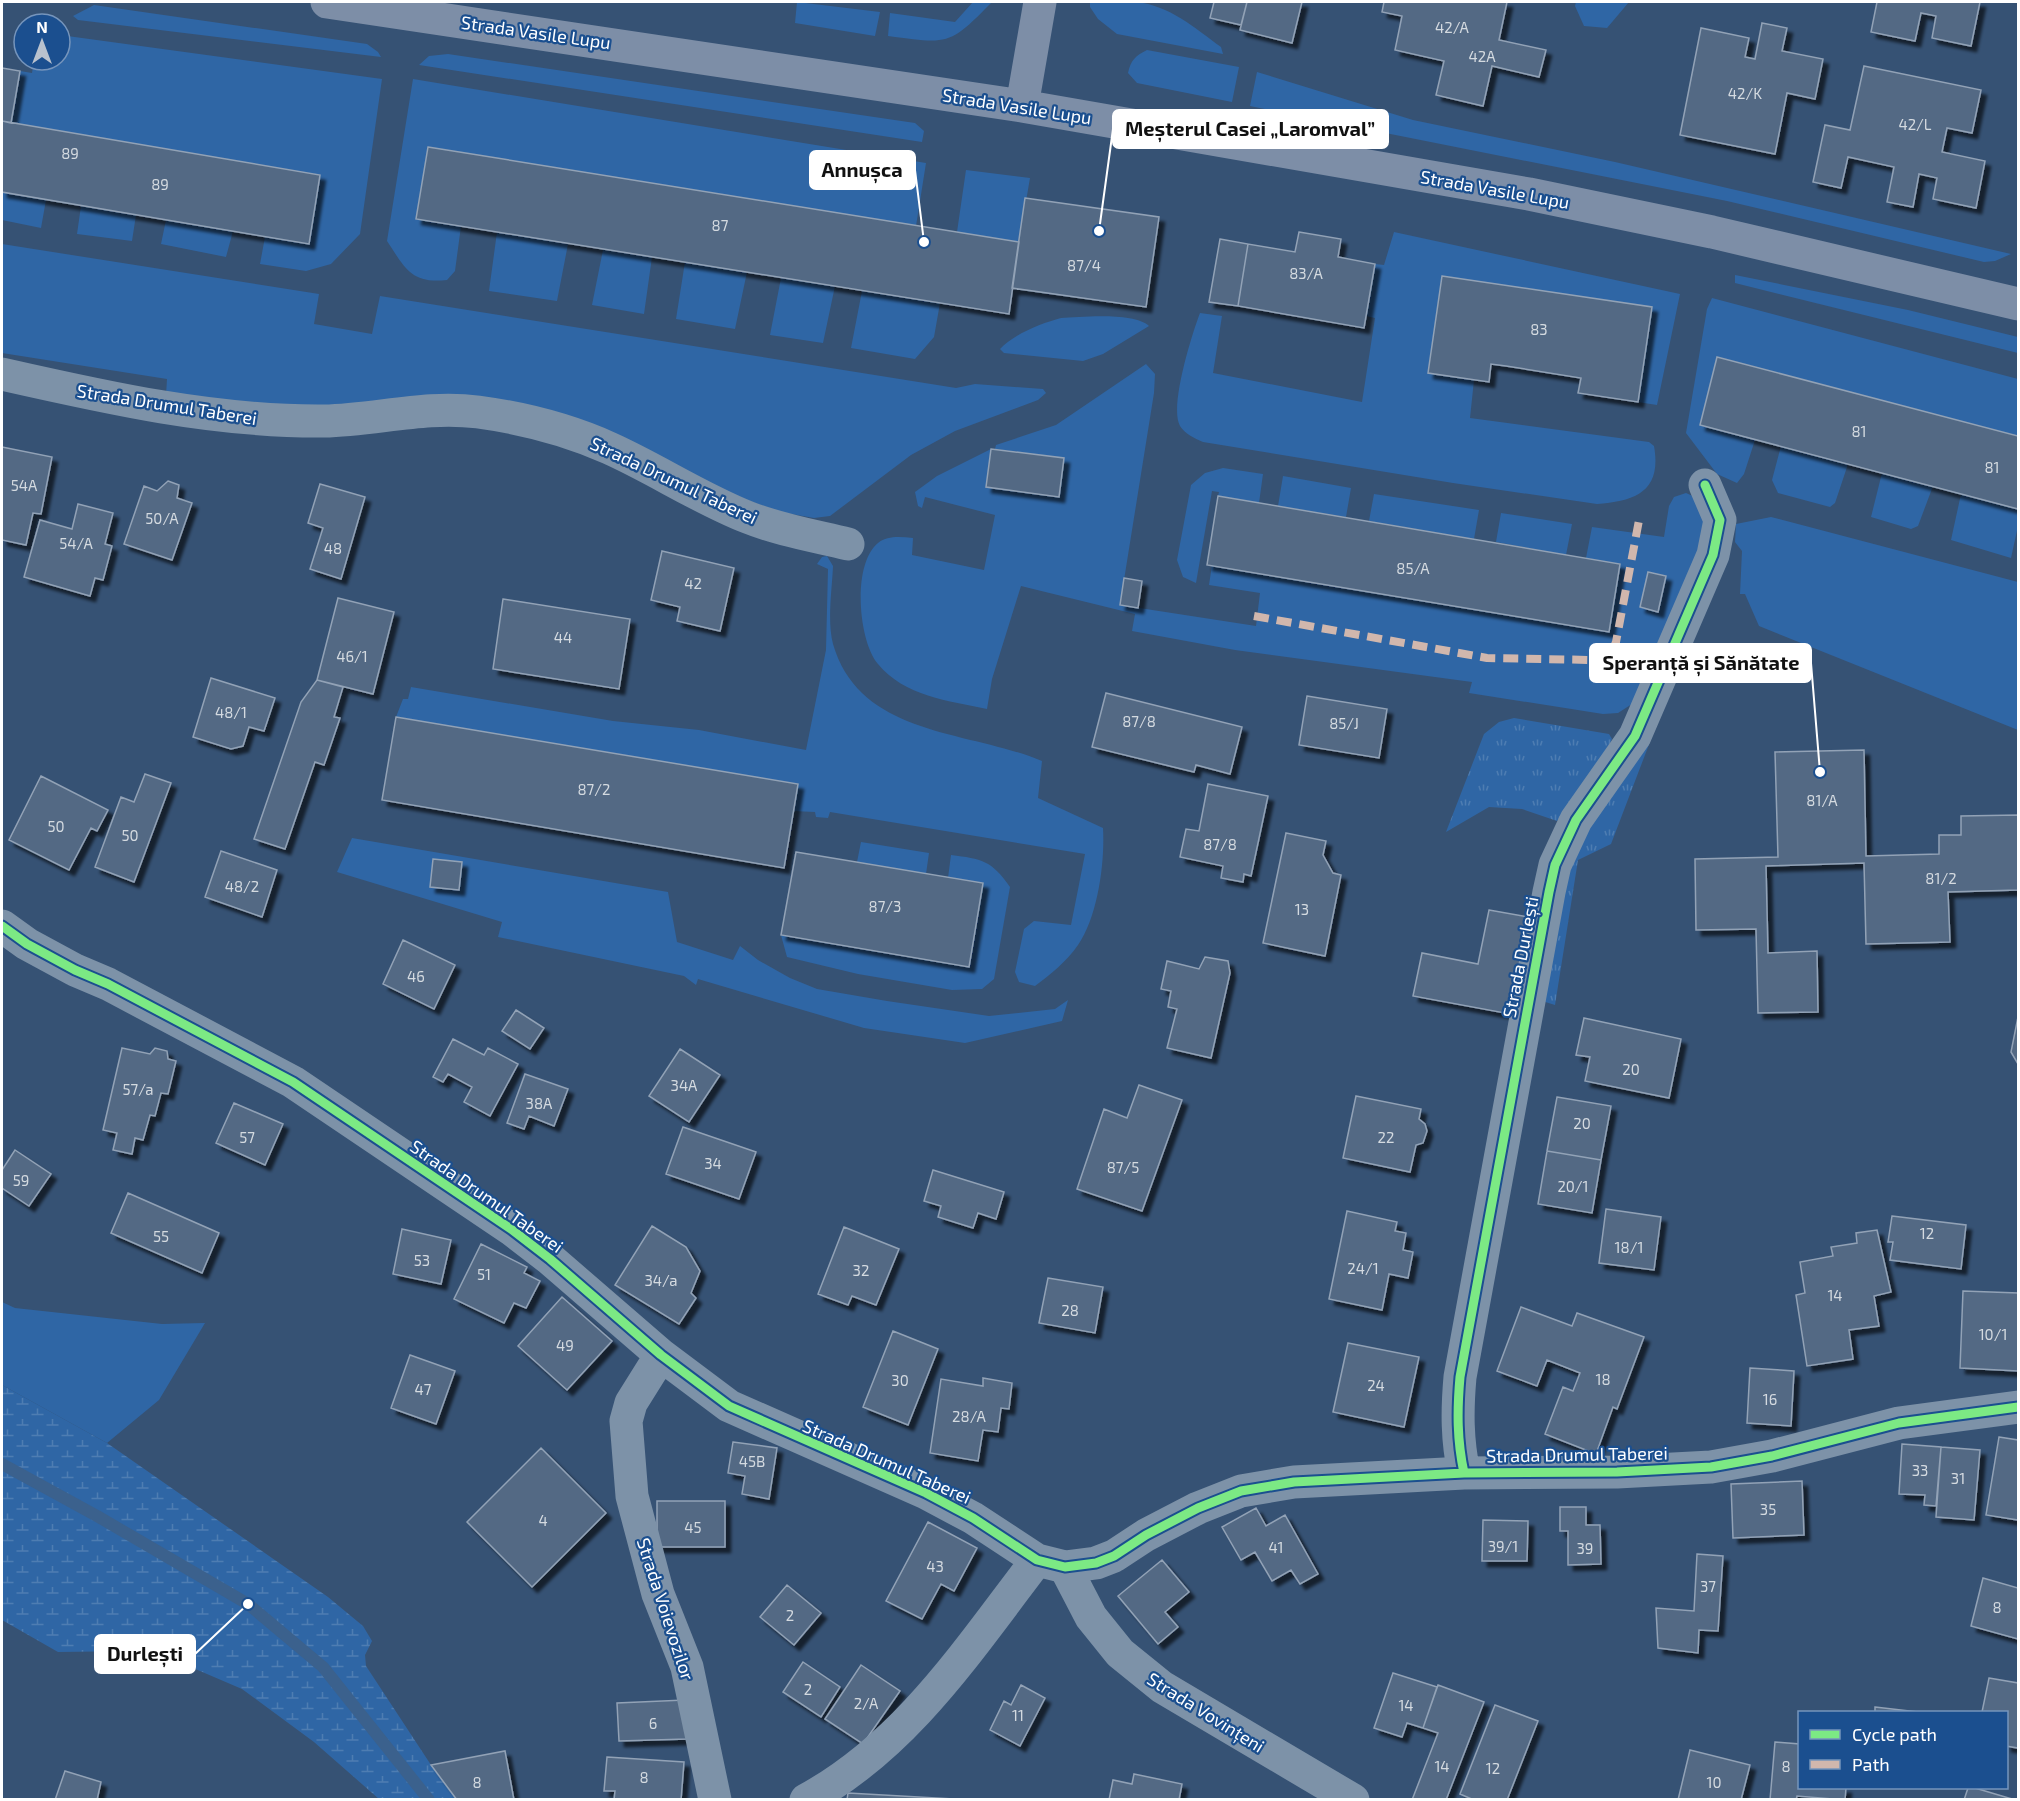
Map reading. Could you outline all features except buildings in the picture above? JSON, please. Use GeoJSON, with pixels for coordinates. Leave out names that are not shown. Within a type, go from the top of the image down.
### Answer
{"type":"FeatureCollection","features":[{"type":"Feature","properties":{"kind":"main road","name":"Strada Vasile Lupu"},"geometry":{"type":"LineString","coordinates":[[327,2],[1022,106],[1529,194],[1712,232],[2019,304]]}},
{"type":"Feature","properties":{"kind":"main road"},"geometry":{"type":"LineString","coordinates":[[1022,106],[1040,2]]}},
{"type":"Feature","properties":{"kind":"street","name":"Strada Drumul Taberei"},"geometry":{"type":"LineString","coordinates":[[2,374],[117,400],[240,418],[327,421],[423,409],[489,414],[557,429],[609,448],[672,482],[748,518],[848,544]]}},
{"type":"Feature","properties":{"kind":"street","name":"Strada Durlești"},"geometry":{"type":"LineString","coordinates":[[1464,1473],[1457,1436],[1460,1377],[1555,865],[1576,820],[1635,736],[1713,555],[1720,520],[1705,485]]}},
{"type":"Feature","properties":{"kind":"street","name":"Strada Drumul Taberei"},"geometry":{"type":"LineString","coordinates":[[2,926],[75,970],[136,999],[293,1082],[511,1229],[550,1259],[661,1355],[729,1406],[926,1493],[1051,1563],[1096,1563],[1114,1556],[1146,1535],[1198,1508],[1241,1491],[1294,1482],[1464,1473],[1617,1472],[1711,1467],[1772,1456],[1899,1423],[2019,1407]]}},
{"type":"Feature","properties":{"kind":"street","name":"Strada Voievozilor"},"geometry":{"type":"LineString","coordinates":[[661,1355],[631,1403],[626,1421],[632,1496],[658,1594],[687,1667],[715,1800]]}},
{"type":"Feature","properties":{"kind":"street"},"geometry":{"type":"LineString","coordinates":[[806,1800],[880,1748],[907,1723],[959,1662],[1051,1563]]}},
{"type":"Feature","properties":{"kind":"street","name":"Strada Vovințeni"},"geometry":{"type":"LineString","coordinates":[[1051,1563],[1120,1653],[1162,1687],[1353,1800]]}},
{"type":"Feature","properties":{"kind":"green space"},"geometry":{"type":"Polygon","coordinates":[[[1130,1],[1160,8],[1181,18],[1201,32],[1221,47],[1223,54],[1117,34],[1098,19],[1090,7],[1090,2],[1130,1]]]}},
{"type":"Feature","properties":{"kind":"green space"},"geometry":{"type":"Polygon","coordinates":[[[797,2],[880,12],[875,36],[795,23],[797,2]]]}},
{"type":"Feature","properties":{"kind":"green space"},"geometry":{"type":"Polygon","coordinates":[[[973,2],[992,2],[966,27],[947,38],[924,40],[888,36],[890,13],[955,22],[973,2]]]}},
{"type":"Feature","properties":{"kind":"green space"},"geometry":{"type":"Polygon","coordinates":[[[1576,2],[1629,2],[1607,28],[1584,26],[1575,6],[1576,2]]]}},
{"type":"Feature","properties":{"kind":"green space"},"geometry":{"type":"Polygon","coordinates":[[[94,5],[367,44],[381,57],[78,20],[73,16],[94,5]]]}},
{"type":"Feature","properties":{"kind":"green space"},"geometry":{"type":"Polygon","coordinates":[[[72,37],[382,79],[360,234],[331,264],[306,271],[260,264],[265,237],[309,243],[320,175],[11,123],[20,72],[72,72],[72,37]]]}},
{"type":"Feature","properties":{"kind":"green space"},"geometry":{"type":"Polygon","coordinates":[[[1147,50],[1239,67],[1232,102],[1137,83],[1128,73],[1129,69],[1134,59],[1147,50]]]}},
{"type":"Feature","properties":{"kind":"green space"},"geometry":{"type":"Polygon","coordinates":[[[448,54],[915,123],[924,131],[922,142],[419,65],[429,56],[448,54]]]}},
{"type":"Feature","properties":{"kind":"green space"},"geometry":{"type":"Polygon","coordinates":[[[1257,72],[1413,120],[1615,162],[2011,254],[1995,261],[1984,262],[1727,201],[1250,106],[1257,72]]]}},
{"type":"Feature","properties":{"kind":"green space"},"geometry":{"type":"Polygon","coordinates":[[[413,79],[926,163],[916,226],[428,148],[416,219],[461,226],[455,271],[447,280],[435,281],[417,277],[404,266],[387,241],[413,79]]]}},
{"type":"Feature","properties":{"kind":"green space"},"geometry":{"type":"Polygon","coordinates":[[[966,170],[1030,178],[1019,242],[957,232],[966,170]]]}},
{"type":"Feature","properties":{"kind":"green space"},"geometry":{"type":"Polygon","coordinates":[[[2,192],[46,200],[41,228],[2,220],[2,192]]]}},
{"type":"Feature","properties":{"kind":"green space"},"geometry":{"type":"Polygon","coordinates":[[[81,206],[136,215],[132,241],[77,234],[81,206]]]}},
{"type":"Feature","properties":{"kind":"green space"},"geometry":{"type":"Polygon","coordinates":[[[166,220],[233,231],[226,257],[161,244],[166,220]]]}},
{"type":"Feature","properties":{"kind":"green space"},"geometry":{"type":"Polygon","coordinates":[[[497,232],[568,244],[557,301],[489,291],[497,232]]]}},
{"type":"Feature","properties":{"kind":"green space"},"geometry":{"type":"Polygon","coordinates":[[[1394,232],[1680,294],[1657,405],[1638,402],[1652,307],[1442,276],[1428,373],[1474,380],[1470,418],[1649,442],[1654,446],[1654,474],[1643,491],[1623,500],[1597,504],[1203,442],[1182,429],[1177,417],[1179,387],[1200,313],[1222,316],[1213,373],[1362,402],[1375,318],[1366,316],[1375,264],[1384,265],[1394,232]]]}},
{"type":"Feature","properties":{"kind":"green space"},"geometry":{"type":"Polygon","coordinates":[[[2,244],[319,294],[314,324],[372,334],[380,296],[956,388],[975,384],[1043,389],[1046,393],[1038,400],[955,431],[911,455],[830,516],[814,518],[780,512],[720,490],[586,431],[313,417],[166,396],[167,379],[2,353],[2,244]]]}},
{"type":"Feature","properties":{"kind":"green space"},"geometry":{"type":"Polygon","coordinates":[[[603,250],[652,257],[644,314],[592,305],[603,250]]]}},
{"type":"Feature","properties":{"kind":"green space"},"geometry":{"type":"Polygon","coordinates":[[[685,262],[747,272],[735,329],[676,319],[685,262]]]}},
{"type":"Feature","properties":{"kind":"green space"},"geometry":{"type":"Polygon","coordinates":[[[1735,275],[1908,310],[2018,337],[2018,353],[1735,283],[1735,275]]]}},
{"type":"Feature","properties":{"kind":"green space"},"geometry":{"type":"Polygon","coordinates":[[[781,278],[835,286],[823,343],[770,335],[781,278]]]}},
{"type":"Feature","properties":{"kind":"green space"},"geometry":{"type":"Polygon","coordinates":[[[862,291],[940,303],[934,337],[915,359],[851,348],[862,291]]]}},
{"type":"Feature","properties":{"kind":"green space"},"geometry":{"type":"Polygon","coordinates":[[[1712,298],[2018,379],[2018,436],[1718,357],[1700,425],[1755,440],[1744,474],[1737,483],[1717,474],[1686,433],[1707,309],[1712,298]]]}},
{"type":"Feature","properties":{"kind":"green space"},"geometry":{"type":"Polygon","coordinates":[[[1120,317],[1149,326],[1103,354],[1083,361],[1004,353],[1000,349],[1029,330],[1061,318],[1120,317]]]}},
{"type":"Feature","properties":{"kind":"green space"},"geometry":{"type":"Polygon","coordinates":[[[1146,364],[1155,374],[1154,393],[1120,605],[1256,626],[1260,593],[1209,585],[1212,565],[1609,632],[1620,564],[1586,558],[1592,527],[1664,537],[1669,506],[1674,497],[1686,493],[1695,497],[1711,535],[1632,704],[1618,713],[1603,714],[1469,693],[1472,682],[1235,650],[1132,631],[1135,614],[1021,586],[992,679],[987,709],[928,696],[889,675],[871,653],[862,621],[861,584],[864,567],[870,553],[878,543],[886,539],[913,538],[912,555],[984,570],[995,515],[925,497],[922,508],[918,506],[915,492],[937,476],[991,449],[986,487],[1058,497],[1064,458],[995,449],[996,445],[1056,425],[1146,364]]]}},
{"type":"Feature","properties":{"kind":"green space"},"geometry":{"type":"Polygon","coordinates":[[[1781,446],[1848,464],[1835,503],[1830,507],[1778,493],[1772,480],[1781,446]]]}},
{"type":"Feature","properties":{"kind":"green space"},"geometry":{"type":"Polygon","coordinates":[[[1223,468],[1263,474],[1259,503],[1218,496],[1219,492],[1212,491],[1196,583],[1183,577],[1177,560],[1191,485],[1205,473],[1223,468]]]}},
{"type":"Feature","properties":{"kind":"green space"},"geometry":{"type":"Polygon","coordinates":[[[1882,473],[1933,486],[1918,526],[1911,529],[1871,517],[1882,473]]]}},
{"type":"Feature","properties":{"kind":"green space"},"geometry":{"type":"Polygon","coordinates":[[[1283,476],[1351,488],[1346,517],[1278,506],[1283,476]]]}},
{"type":"Feature","properties":{"kind":"green space"},"geometry":{"type":"Polygon","coordinates":[[[1374,494],[1479,510],[1474,539],[1369,521],[1374,494]]]}},
{"type":"Feature","properties":{"kind":"green space"},"geometry":{"type":"Polygon","coordinates":[[[1961,494],[2018,509],[2018,526],[2011,558],[1951,540],[1961,494]]]}},
{"type":"Feature","properties":{"kind":"green space"},"geometry":{"type":"Polygon","coordinates":[[[1501,513],[1572,524],[1566,555],[1496,542],[1501,513]]]}},
{"type":"Feature","properties":{"kind":"green space"},"geometry":{"type":"Polygon","coordinates":[[[1771,517],[2018,582],[2018,730],[1759,626],[1745,594],[1740,594],[1742,551],[1735,542],[1736,524],[1771,517]]]}},
{"type":"Feature","properties":{"kind":"green space"},"geometry":{"type":"Polygon","coordinates":[[[827,556],[833,566],[830,616],[833,644],[847,674],[867,697],[891,714],[920,726],[1042,761],[1038,798],[1103,828],[1103,857],[1099,888],[1085,933],[1068,957],[1035,986],[1019,982],[1015,972],[1024,929],[1034,921],[1071,925],[1085,854],[830,812],[828,818],[816,817],[815,812],[793,811],[797,784],[396,717],[403,699],[408,699],[411,687],[613,721],[699,730],[806,750],[826,650],[828,569],[817,564],[822,557],[827,556]]]}},
{"type":"Feature","properties":{"kind":"green space"},"geometry":{"type":"Polygon","coordinates":[[[1706,595],[1611,844],[1578,860],[1555,1005],[1539,1000],[1572,856],[1706,595]]]}},
{"type":"Feature","properties":{"kind":"green space"},"geometry":{"type":"Polygon","coordinates":[[[1514,718],[1609,734],[1612,739],[1596,774],[1557,821],[1522,809],[1489,807],[1446,832],[1484,734],[1499,722],[1514,718]]]}},
{"type":"Feature","properties":{"kind":"green space"},"geometry":{"type":"Polygon","coordinates":[[[352,838],[668,892],[677,942],[733,960],[740,946],[758,960],[790,978],[817,989],[989,1016],[1055,1009],[1068,1000],[1062,1021],[965,1043],[864,1028],[698,979],[696,985],[684,976],[498,937],[502,922],[337,872],[352,838]]]}},
{"type":"Feature","properties":{"kind":"green space"},"geometry":{"type":"Polygon","coordinates":[[[861,842],[929,853],[926,874],[857,862],[861,842]]]}},
{"type":"Feature","properties":{"kind":"green space"},"geometry":{"type":"Polygon","coordinates":[[[951,855],[985,862],[997,871],[1010,887],[994,979],[982,989],[952,990],[858,974],[787,957],[781,935],[968,967],[948,878],[951,855]]]}},
{"type":"Feature","properties":{"kind":"green space"},"geometry":{"type":"Polygon","coordinates":[[[2,1302],[15,1308],[162,1324],[205,1323],[159,1400],[107,1443],[2,1385],[2,1302]]]}},
{"type":"Feature","properties":{"kind":"green space"},"geometry":{"type":"Polygon","coordinates":[[[2,1385],[107,1443],[328,1597],[363,1626],[372,1641],[365,1655],[366,1666],[431,1765],[457,1799],[379,1799],[314,1742],[242,1689],[186,1665],[132,1651],[58,1652],[2,1620],[2,1385]]]}},
{"type":"Feature","properties":{"kind":"waterway"},"geometry":{"type":"LineString","coordinates":[[2,1464],[248,1604],[323,1667],[429,1800]]}},
{"type":"Feature","properties":{"kind":"marked path"},"geometry":{"type":"LineString","coordinates":[[1254,616],[1487,658],[1593,660],[1610,657],[1616,642],[1640,515]]}},
{"type":"Feature","properties":{"kind":"cycle path"},"geometry":{"type":"LineString","coordinates":[[1464,1473],[1458,1425],[1460,1377],[1555,865],[1576,820],[1635,736],[1713,555],[1720,520],[1705,485]]}},
{"type":"Feature","properties":{"kind":"cycle path"},"geometry":{"type":"LineString","coordinates":[[2,926],[27,944],[75,970],[108,984],[293,1082],[511,1229],[550,1259],[661,1355],[729,1406],[926,1493],[973,1518],[1037,1560],[1065,1567],[1096,1563],[1114,1556],[1146,1535],[1198,1508],[1241,1491],[1294,1482],[1464,1473],[1617,1472],[1711,1467],[1772,1456],[1899,1423],[2018,1407]]}},
{"type":"Feature","properties":{"kind":"place","name":"Meșterul Casei „Laromval”"},"geometry":{"type":"Point","coordinates":[1099,231]}},
{"type":"Feature","properties":{"kind":"place","name":"Annușca"},"geometry":{"type":"Point","coordinates":[924,242]}},
{"type":"Feature","properties":{"kind":"place","name":"Speranță și Sănătate"},"geometry":{"type":"Point","coordinates":[1820,772]}},
{"type":"Feature","properties":{"kind":"place","name":"Durlești"},"geometry":{"type":"Point","coordinates":[248,1604]}}]}
